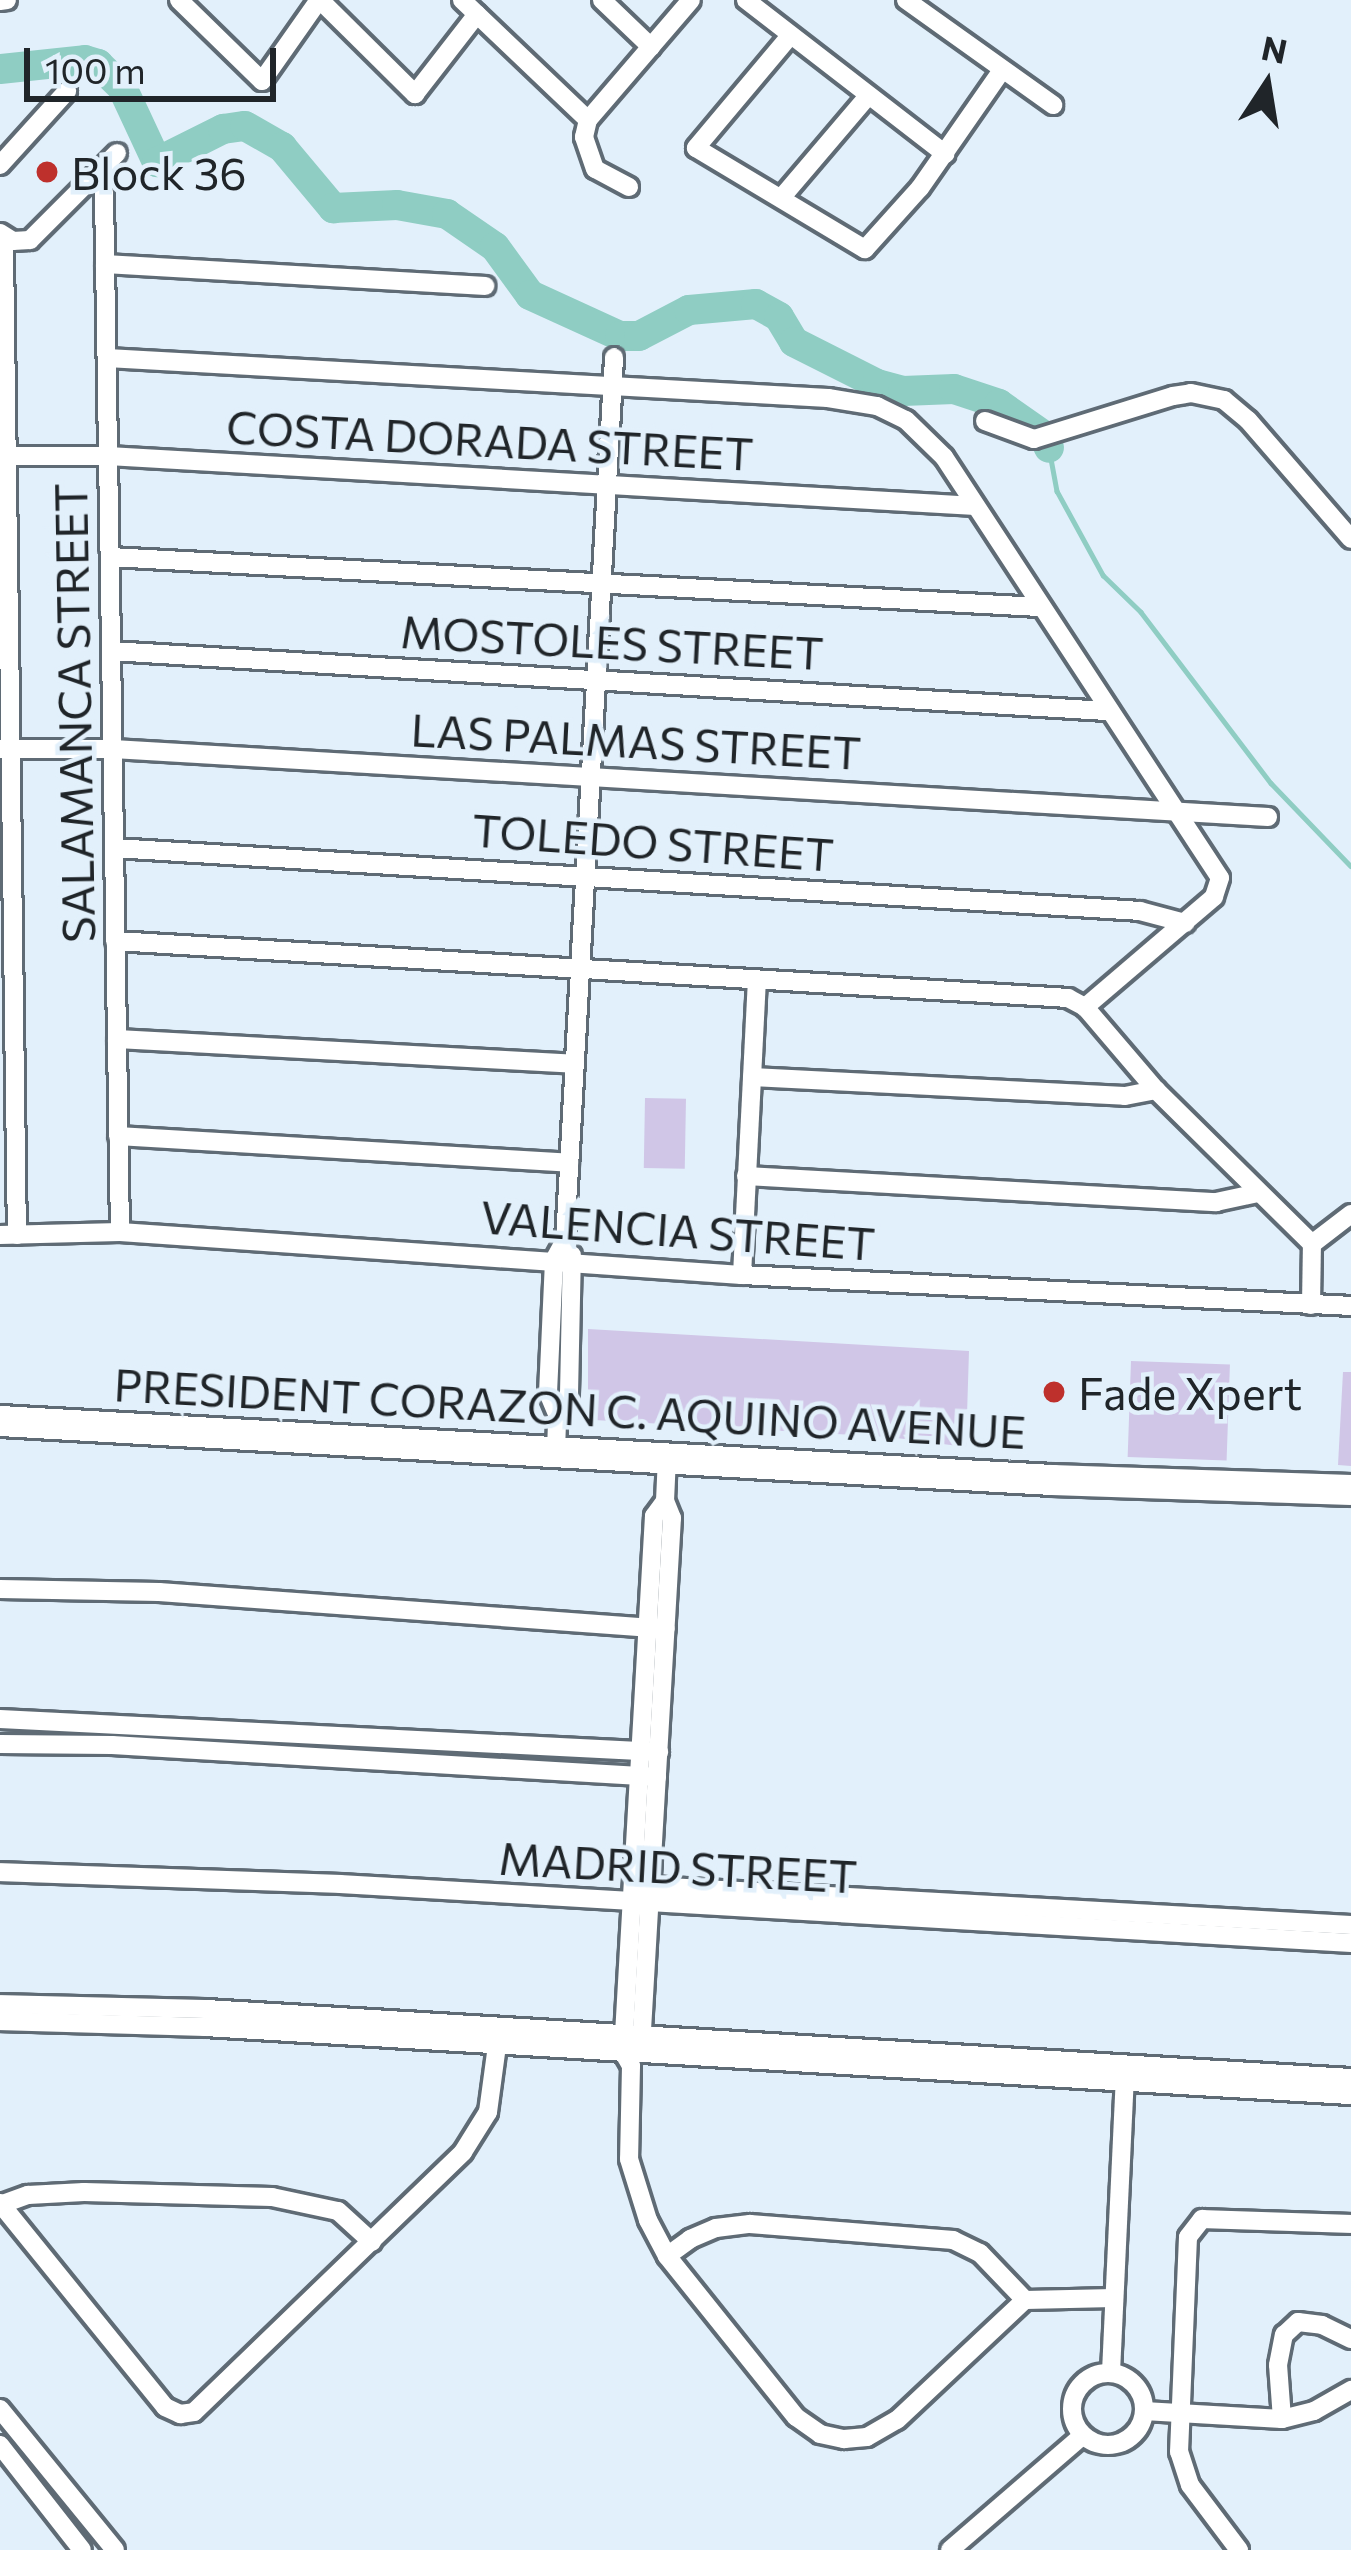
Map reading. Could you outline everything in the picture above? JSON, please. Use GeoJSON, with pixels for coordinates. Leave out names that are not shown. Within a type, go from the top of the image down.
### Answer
{"type":"FeatureCollection","features":[{"type":"Feature","properties":{"kind":"main road","name":"PRESIDENT CORAZON C. AQUINO AVENUE"},"geometry":{"type":"LineString","coordinates":[[0,1420],[1052,1480],[1351,1490]]}},
{"type":"Feature","properties":{"kind":"street"},"geometry":{"type":"LineString","coordinates":[[178,0],[262,81],[319,0],[415,94],[478,14]]}},
{"type":"Feature","properties":{"kind":"street"},"geometry":{"type":"LineString","coordinates":[[463,0],[588,120]]}},
{"type":"Feature","properties":{"kind":"street"},"geometry":{"type":"LineString","coordinates":[[602,0],[651,47]]}},
{"type":"Feature","properties":{"kind":"street"},"geometry":{"type":"LineString","coordinates":[[629,187],[595,170],[584,136],[588,120],[692,0]]}},
{"type":"Feature","properties":{"kind":"street"},"geometry":{"type":"LineString","coordinates":[[747,0],[945,154]]}},
{"type":"Feature","properties":{"kind":"street"},"geometry":{"type":"LineString","coordinates":[[905,0],[1000,73],[1053,105]]}},
{"type":"Feature","properties":{"kind":"street"},"geometry":{"type":"LineString","coordinates":[[789,37],[696,148],[865,249],[945,154],[1000,73]]}},
{"type":"Feature","properties":{"kind":"street"},"geometry":{"type":"LineString","coordinates":[[0,166],[67,91]]}},
{"type":"Feature","properties":{"kind":"street"},"geometry":{"type":"LineString","coordinates":[[782,197],[868,97]]}},
{"type":"Feature","properties":{"kind":"street"},"geometry":{"type":"LineString","coordinates":[[9,1235],[2,240],[30,240],[118,153]]}},
{"type":"Feature","properties":{"kind":"street","name":"SALAMANCA STREET"},"geometry":{"type":"LineString","coordinates":[[104,192],[120,1232]]}},
{"type":"Feature","properties":{"kind":"street"},"geometry":{"type":"LineString","coordinates":[[105,264],[485,286]]}},
{"type":"Feature","properties":{"kind":"street"},"geometry":{"type":"LineString","coordinates":[[557,1414],[569,1394],[574,1262],[565,1240],[614,357]]}},
{"type":"Feature","properties":{"kind":"street"},"geometry":{"type":"LineString","coordinates":[[106,358],[828,398],[877,406],[927,436],[1220,878],[1214,897],[1085,1007]]}},
{"type":"Feature","properties":{"kind":"street"},"geometry":{"type":"LineString","coordinates":[[986,421],[1034,439],[1173,396],[1191,393],[1224,400],[1248,420],[1351,539]]}},
{"type":"Feature","properties":{"kind":"street","name":"COSTA DORADA STREET"},"geometry":{"type":"LineString","coordinates":[[3,456],[108,456],[976,506]]}},
{"type":"Feature","properties":{"kind":"street"},"geometry":{"type":"LineString","coordinates":[[110,557],[1039,607]]}},
{"type":"Feature","properties":{"kind":"street","name":"MOSTOLES STREET"},"geometry":{"type":"LineString","coordinates":[[111,651],[1107,710]]}},
{"type":"Feature","properties":{"kind":"street","name":"LAS PALMAS STREET"},"geometry":{"type":"LineString","coordinates":[[4,749],[112,749],[1268,817]]}},
{"type":"Feature","properties":{"kind":"street","name":"TOLEDO STREET"},"geometry":{"type":"LineString","coordinates":[[114,848],[1140,911],[1184,923]]}},
{"type":"Feature","properties":{"kind":"street"},"geometry":{"type":"LineString","coordinates":[[115,941],[1060,997],[1085,1007],[1156,1090],[1312,1244],[1310,1305]]}},
{"type":"Feature","properties":{"kind":"street"},"geometry":{"type":"LineString","coordinates":[[742,1275],[757,981]]}},
{"type":"Feature","properties":{"kind":"street"},"geometry":{"type":"LineString","coordinates":[[117,1039],[574,1064]]}},
{"type":"Feature","properties":{"kind":"street"},"geometry":{"type":"LineString","coordinates":[[752,1077],[1125,1096],[1156,1090]]}},
{"type":"Feature","properties":{"kind":"street"},"geometry":{"type":"LineString","coordinates":[[118,1136],[569,1162]]}},
{"type":"Feature","properties":{"kind":"street"},"geometry":{"type":"LineString","coordinates":[[746,1176],[1216,1202],[1258,1193]]}},
{"type":"Feature","properties":{"kind":"street"},"geometry":{"type":"LineString","coordinates":[[1312,1244],[1351,1214]]}},
{"type":"Feature","properties":{"kind":"street","name":"VALENCIA STREET"},"geometry":{"type":"LineString","coordinates":[[9,1235],[120,1232],[742,1275],[1351,1306]]}},
{"type":"Feature","properties":{"kind":"street"},"geometry":{"type":"LineString","coordinates":[[556,1451],[557,1414],[548,1393],[554,1260],[565,1240]]}},
{"type":"Feature","properties":{"kind":"street"},"geometry":{"type":"LineString","coordinates":[[667,1457],[664,1501],[654,1516],[657,1629],[629,2159],[642,2206],[667,2256],[796,2416],[820,2434],[844,2439],[867,2437],[897,2420],[1024,2300],[1114,2298]]}},
{"type":"Feature","properties":{"kind":"street"},"geometry":{"type":"LineString","coordinates":[[0,1588],[159,1592],[657,1629]]}},
{"type":"Feature","properties":{"kind":"street"},"geometry":{"type":"LineString","coordinates":[[0,1719],[650,1751]]}},
{"type":"Feature","properties":{"kind":"street"},"geometry":{"type":"LineString","coordinates":[[0,1744],[648,1777]]}},
{"type":"Feature","properties":{"kind":"street","name":"MADRID STREET"},"geometry":{"type":"LineString","coordinates":[[0,1873],[641,1894],[1351,1925]]}},
{"type":"Feature","properties":{"kind":"street","name":"MADRID STREET"},"geometry":{"type":"LineString","coordinates":[[641,1894],[1351,1943]]}},
{"type":"Feature","properties":{"kind":"street"},"geometry":{"type":"LineString","coordinates":[[0,2004],[146,2006],[632,2048],[1125,2073],[1351,2078]]}},
{"type":"Feature","properties":{"kind":"street"},"geometry":{"type":"LineString","coordinates":[[0,2021],[499,2036]]}},
{"type":"Feature","properties":{"kind":"street"},"geometry":{"type":"LineString","coordinates":[[372,2242],[338,2211],[272,2197],[84,2192],[28,2195],[0,2204],[165,2407],[180,2414],[194,2412],[372,2242],[464,2152],[488,2112],[499,2036]]}},
{"type":"Feature","properties":{"kind":"street"},"geometry":{"type":"LineString","coordinates":[[1125,2073],[1351,2095]]}},
{"type":"Feature","properties":{"kind":"street"},"geometry":{"type":"LineString","coordinates":[[1111,2372],[1125,2073]]}},
{"type":"Feature","properties":{"kind":"street"},"geometry":{"type":"LineString","coordinates":[[1239,2550],[1190,2485],[1179,2452],[1186,2252],[1194,2226],[1216,2218],[1351,2224]]}},
{"type":"Feature","properties":{"kind":"street"},"geometry":{"type":"LineString","coordinates":[[667,2256],[689,2239],[716,2228],[750,2224],[953,2240],[980,2253],[1024,2300]]}},
{"type":"Feature","properties":{"kind":"street"},"geometry":{"type":"LineString","coordinates":[[1282,2419],[1277,2365],[1284,2335],[1298,2322],[1322,2325],[1351,2339]]}},
{"type":"Feature","properties":{"kind":"street"},"geometry":{"type":"LineString","coordinates":[[1111,2372],[1132,2381],[1144,2411],[1136,2432],[1117,2444],[1082,2436],[1072,2417],[1074,2395],[1089,2378],[1111,2372]]}},
{"type":"Feature","properties":{"kind":"street"},"geometry":{"type":"LineString","coordinates":[[1144,2411],[1282,2419],[1314,2411],[1351,2390]]}},
{"type":"Feature","properties":{"kind":"street"},"geometry":{"type":"LineString","coordinates":[[0,2409],[115,2550]]}},
{"type":"Feature","properties":{"kind":"street"},"geometry":{"type":"LineString","coordinates":[[950,2550],[974,2543],[1082,2436]]}},
{"type":"Feature","properties":{"kind":"street"},"geometry":{"type":"LineString","coordinates":[[0,2445],[82,2550]]}},
{"type":"Feature","properties":{"kind":"shaded area"},"geometry":{"type":"Polygon","coordinates":[[[645,1098],[686,1099],[685,1169],[644,1168],[645,1098]]]}},
{"type":"Feature","properties":{"kind":"shaded area"},"geometry":{"type":"Polygon","coordinates":[[[588,1329],[969,1351],[966,1447],[889,1437],[594,1420],[588,1410],[588,1329]]]}},
{"type":"Feature","properties":{"kind":"shaded area"},"geometry":{"type":"Polygon","coordinates":[[[1131,1361],[1230,1364],[1227,1460],[1128,1457],[1131,1361]]]}},
{"type":"Feature","properties":{"kind":"shaded area"},"geometry":{"type":"Polygon","coordinates":[[[1343,1372],[1351,1372],[1351,1466],[1338,1465],[1343,1372]]]}},
{"type":"Feature","properties":{"kind":"waterway"},"geometry":{"type":"LineString","coordinates":[[0,69],[85,60],[98,64],[122,87],[157,162],[223,129],[245,126],[282,147],[333,208],[397,205],[447,214],[495,247],[530,295],[620,336],[639,336],[689,310],[756,304],[779,317],[794,342],[877,384],[903,391],[954,389],[999,404],[1043,435],[1049,448]]}},
{"type":"Feature","properties":{"kind":"waterway"},"geometry":{"type":"LineString","coordinates":[[1049,448],[1057,491],[1103,575],[1141,612],[1271,783],[1351,866]]}},
{"type":"Feature","properties":{"kind":"place","name":"Block 36"},"geometry":{"type":"Point","coordinates":[47,172]}},
{"type":"Feature","properties":{"kind":"place","name":"Fade Xpert"},"geometry":{"type":"Point","coordinates":[1054,1392]}}]}
